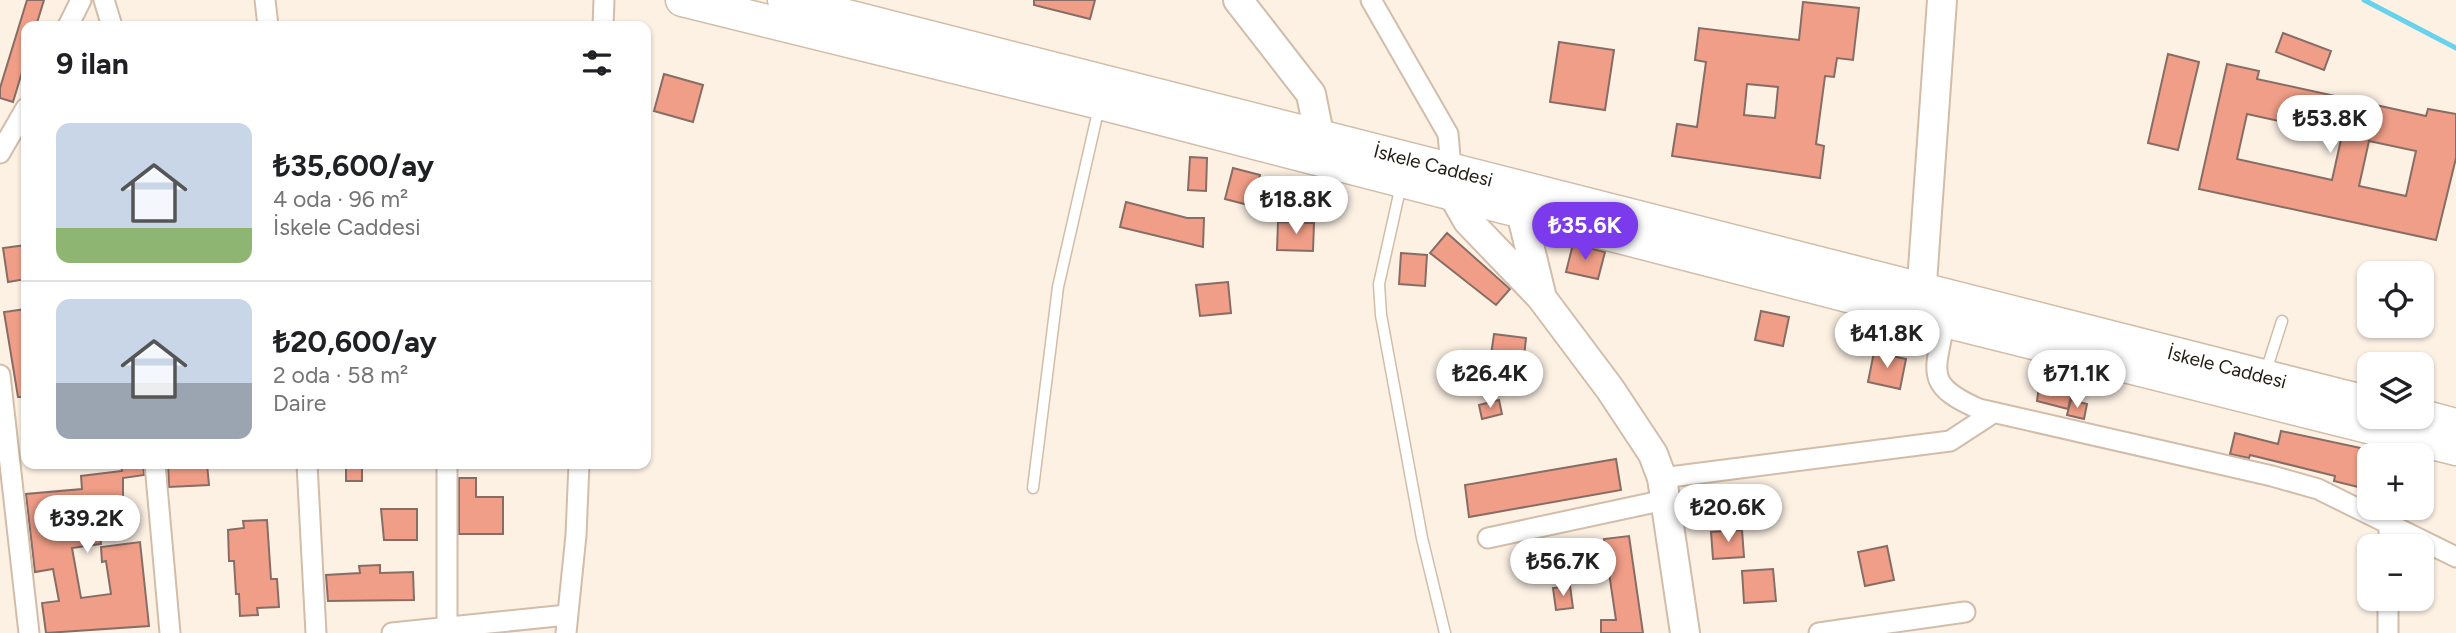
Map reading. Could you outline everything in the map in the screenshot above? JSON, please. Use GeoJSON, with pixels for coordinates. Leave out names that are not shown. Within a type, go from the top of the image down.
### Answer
{"type":"FeatureCollection","features":[{"type":"Feature","properties":{"kind":"main road"},"geometry":{"type":"LineString","coordinates":[[682,0],[1402,181],[1452,181],[1521,212],[1928,308]]}},
{"type":"Feature","properties":{"kind":"main road","name":"İskele Caddesi"},"geometry":{"type":"LineString","coordinates":[[784,0],[1319,134],[1452,181],[1928,308],[2262,387],[2357,401]]}},
{"type":"Feature","properties":{"kind":"main road"},"geometry":{"type":"LineString","coordinates":[[2262,387],[2456,449]]}},
{"type":"Feature","properties":{"kind":"main road"},"geometry":{"type":"LineString","coordinates":[[2434,419],[2456,425]]}},
{"type":"Feature","properties":{"kind":"street"},"geometry":{"type":"LineString","coordinates":[[70,21],[81,0]]}},
{"type":"Feature","properties":{"kind":"street"},"geometry":{"type":"LineString","coordinates":[[104,0],[110,21]]}},
{"type":"Feature","properties":{"kind":"street"},"geometry":{"type":"LineString","coordinates":[[265,0],[267,21]]}},
{"type":"Feature","properties":{"kind":"street"},"geometry":{"type":"LineString","coordinates":[[603,21],[604,0]]}},
{"type":"Feature","properties":{"kind":"street"},"geometry":{"type":"LineString","coordinates":[[1238,0],[1311,94],[1319,134]]}},
{"type":"Feature","properties":{"kind":"street"},"geometry":{"type":"LineString","coordinates":[[1371,0],[1448,134],[1452,181],[1468,221],[1542,297],[1617,399],[1653,454],[1663,489],[1685,633]]}},
{"type":"Feature","properties":{"kind":"street"},"geometry":{"type":"LineString","coordinates":[[1942,0],[1928,308],[1935,373],[1943,388],[1959,401],[1993,413],[2272,476],[2318,489],[2456,557]]}},
{"type":"Feature","properties":{"kind":"street"},"geometry":{"type":"LineString","coordinates":[[3,144],[21,116]]}},
{"type":"Feature","properties":{"kind":"street"},"geometry":{"type":"LineString","coordinates":[[1521,212],[1542,297]]}},
{"type":"Feature","properties":{"kind":"street"},"geometry":{"type":"LineString","coordinates":[[0,375],[6,493],[29,633]]}},
{"type":"Feature","properties":{"kind":"street"},"geometry":{"type":"LineString","coordinates":[[1488,538],[1663,489],[1950,441],[1993,413]]}},
{"type":"Feature","properties":{"kind":"street"},"geometry":{"type":"LineString","coordinates":[[155,469],[170,633]]}},
{"type":"Feature","properties":{"kind":"street"},"geometry":{"type":"LineString","coordinates":[[307,469],[316,633]]}},
{"type":"Feature","properties":{"kind":"street"},"geometry":{"type":"LineString","coordinates":[[447,469],[447,627]]}},
{"type":"Feature","properties":{"kind":"street"},"geometry":{"type":"LineString","coordinates":[[393,633],[447,627],[566,624],[576,535],[579,469]]}},
{"type":"Feature","properties":{"kind":"street"},"geometry":{"type":"LineString","coordinates":[[2389,524],[2389,534]]}},
{"type":"Feature","properties":{"kind":"street"},"geometry":{"type":"LineString","coordinates":[[2388,611],[2388,633]]}},
{"type":"Feature","properties":{"kind":"street"},"geometry":{"type":"LineString","coordinates":[[1819,633],[1965,612]]}},
{"type":"Feature","properties":{"kind":"lane"},"geometry":{"type":"LineString","coordinates":[[1033,488],[1058,286],[1100,103]]}},
{"type":"Feature","properties":{"kind":"lane"},"geometry":{"type":"LineString","coordinates":[[1402,181],[1379,284],[1381,315],[1422,538],[1445,633]]}},
{"type":"Feature","properties":{"kind":"lane"},"geometry":{"type":"LineString","coordinates":[[2262,387],[2282,321]]}},
{"type":"Feature","properties":{"kind":"building"},"geometry":{"type":"Polygon","coordinates":[[[27,0],[44,0],[38,21],[21,21],[21,76],[13,102],[0,98],[0,88],[27,0]]]}},
{"type":"Feature","properties":{"kind":"building"},"geometry":{"type":"Polygon","coordinates":[[[1034,0],[1095,0],[1090,19],[1034,5],[1034,0]]]}},
{"type":"Feature","properties":{"kind":"building"},"geometry":{"type":"Polygon","coordinates":[[[1803,2],[1859,8],[1853,60],[1837,58],[1834,77],[1825,76],[1816,144],[1824,146],[1820,178],[1672,156],[1677,124],[1697,127],[1706,62],[1695,60],[1699,28],[1799,40],[1803,2]],[[1747,84],[1744,115],[1775,118],[1778,87],[1747,84]]]}},
{"type":"Feature","properties":{"kind":"building"},"geometry":{"type":"Polygon","coordinates":[[[2283,33],[2331,51],[2324,70],[2276,52],[2283,33]]]}},
{"type":"Feature","properties":{"kind":"building"},"geometry":{"type":"Polygon","coordinates":[[[1559,42],[1614,50],[1605,110],[1550,102],[1559,42]]]}},
{"type":"Feature","properties":{"kind":"building"},"geometry":{"type":"Polygon","coordinates":[[[2168,54],[2199,62],[2178,150],[2148,143],[2168,54]]]}},
{"type":"Feature","properties":{"kind":"building"},"geometry":{"type":"Polygon","coordinates":[[[2227,64],[2259,71],[2257,79],[2426,116],[2428,109],[2456,114],[2456,158],[2436,240],[2199,189],[2227,64]],[[2247,114],[2237,159],[2332,180],[2342,135],[2247,114]],[[2369,141],[2359,186],[2406,196],[2416,151],[2369,141]]]}},
{"type":"Feature","properties":{"kind":"building"},"geometry":{"type":"Polygon","coordinates":[[[664,74],[703,85],[693,122],[654,111],[664,74]]]}},
{"type":"Feature","properties":{"kind":"building"},"geometry":{"type":"Polygon","coordinates":[[[1190,157],[1207,158],[1206,191],[1188,190],[1190,157]]]}},
{"type":"Feature","properties":{"kind":"building"},"geometry":{"type":"Polygon","coordinates":[[[1233,168],[1260,175],[1252,206],[1225,199],[1233,168]]]}},
{"type":"Feature","properties":{"kind":"building"},"geometry":{"type":"Polygon","coordinates":[[[1126,202],[1187,218],[1204,218],[1203,247],[1120,227],[1126,202]]]}},
{"type":"Feature","properties":{"kind":"building"},"geometry":{"type":"Polygon","coordinates":[[[1278,222],[1314,223],[1313,251],[1277,250],[1278,222]]]}},
{"type":"Feature","properties":{"kind":"building"},"geometry":{"type":"Polygon","coordinates":[[[1447,233],[1510,289],[1496,305],[1430,253],[1447,233]]]}},
{"type":"Feature","properties":{"kind":"building"},"geometry":{"type":"Polygon","coordinates":[[[1573,244],[1605,252],[1598,279],[1566,272],[1573,244]]]}},
{"type":"Feature","properties":{"kind":"building"},"geometry":{"type":"Polygon","coordinates":[[[21,246],[21,280],[8,282],[3,248],[21,246]]]}},
{"type":"Feature","properties":{"kind":"building"},"geometry":{"type":"Polygon","coordinates":[[[1401,253],[1427,255],[1425,286],[1399,284],[1401,253]]]}},
{"type":"Feature","properties":{"kind":"building"},"geometry":{"type":"Polygon","coordinates":[[[1228,282],[1231,313],[1200,316],[1196,285],[1228,282]]]}},
{"type":"Feature","properties":{"kind":"building"},"geometry":{"type":"Polygon","coordinates":[[[21,310],[21,397],[18,397],[4,312],[21,310]]]}},
{"type":"Feature","properties":{"kind":"building"},"geometry":{"type":"Polygon","coordinates":[[[1761,311],[1789,317],[1783,346],[1755,340],[1761,311]]]}},
{"type":"Feature","properties":{"kind":"building"},"geometry":{"type":"Polygon","coordinates":[[[1494,334],[1526,338],[1523,366],[1490,362],[1494,334]]]}},
{"type":"Feature","properties":{"kind":"building"},"geometry":{"type":"Polygon","coordinates":[[[1874,352],[1906,359],[1900,389],[1868,382],[1874,352]]]}},
{"type":"Feature","properties":{"kind":"building"},"geometry":{"type":"Polygon","coordinates":[[[2041,372],[2075,380],[2068,409],[2037,401],[2041,372]]]}},
{"type":"Feature","properties":{"kind":"building"},"geometry":{"type":"Polygon","coordinates":[[[1499,400],[1502,414],[1482,419],[1479,405],[1499,400]]]}},
{"type":"Feature","properties":{"kind":"building"},"geometry":{"type":"Polygon","coordinates":[[[2071,400],[2087,404],[2084,419],[2067,415],[2071,400]]]}},
{"type":"Feature","properties":{"kind":"building"},"geometry":{"type":"Polygon","coordinates":[[[2281,431],[2357,447],[2357,487],[2334,481],[2335,476],[2250,455],[2249,458],[2230,454],[2235,433],[2278,444],[2281,431]]]}},
{"type":"Feature","properties":{"kind":"building"},"geometry":{"type":"Polygon","coordinates":[[[1616,459],[1621,490],[1469,517],[1465,485],[1616,459]]]}},
{"type":"Feature","properties":{"kind":"building"},"geometry":{"type":"Polygon","coordinates":[[[143,469],[144,475],[123,478],[123,513],[97,513],[101,544],[72,548],[81,598],[111,594],[106,561],[102,562],[101,547],[140,542],[149,626],[46,633],[42,603],[59,601],[53,569],[35,572],[26,494],[82,489],[81,476],[143,469]]]}},
{"type":"Feature","properties":{"kind":"building"},"geometry":{"type":"Polygon","coordinates":[[[168,469],[207,469],[209,485],[169,487],[168,469]]]}},
{"type":"Feature","properties":{"kind":"building"},"geometry":{"type":"Polygon","coordinates":[[[346,469],[362,469],[362,481],[346,481],[346,469]]]}},
{"type":"Feature","properties":{"kind":"building"},"geometry":{"type":"Polygon","coordinates":[[[459,478],[476,478],[476,497],[503,497],[503,534],[459,534],[459,478]]]}},
{"type":"Feature","properties":{"kind":"building"},"geometry":{"type":"Polygon","coordinates":[[[381,509],[417,509],[417,540],[384,540],[381,509]]]}},
{"type":"Feature","properties":{"kind":"building"},"geometry":{"type":"Polygon","coordinates":[[[267,520],[271,579],[277,579],[279,607],[257,608],[258,615],[240,616],[234,561],[229,561],[228,530],[244,528],[243,521],[267,520]]]}},
{"type":"Feature","properties":{"kind":"building"},"geometry":{"type":"Polygon","coordinates":[[[1742,530],[1744,557],[1713,559],[1711,532],[1742,530]]]}},
{"type":"Feature","properties":{"kind":"building"},"geometry":{"type":"Polygon","coordinates":[[[1629,536],[1643,633],[1601,633],[1601,620],[1616,620],[1604,539],[1629,536]]]}},
{"type":"Feature","properties":{"kind":"building"},"geometry":{"type":"Polygon","coordinates":[[[1887,546],[1894,580],[1865,586],[1858,552],[1887,546]]]}},
{"type":"Feature","properties":{"kind":"building"},"geometry":{"type":"Polygon","coordinates":[[[380,565],[380,573],[413,572],[414,600],[328,601],[326,575],[360,573],[359,566],[380,565]]]}},
{"type":"Feature","properties":{"kind":"building"},"geometry":{"type":"Polygon","coordinates":[[[1773,569],[1776,601],[1744,603],[1742,571],[1773,569]]]}},
{"type":"Feature","properties":{"kind":"building"},"geometry":{"type":"Polygon","coordinates":[[[1570,586],[1573,608],[1556,610],[1553,588],[1570,586]]]}},
{"type":"Feature","properties":{"kind":"waterway"},"geometry":{"type":"LineString","coordinates":[[2364,0],[2456,48]]}}]}
